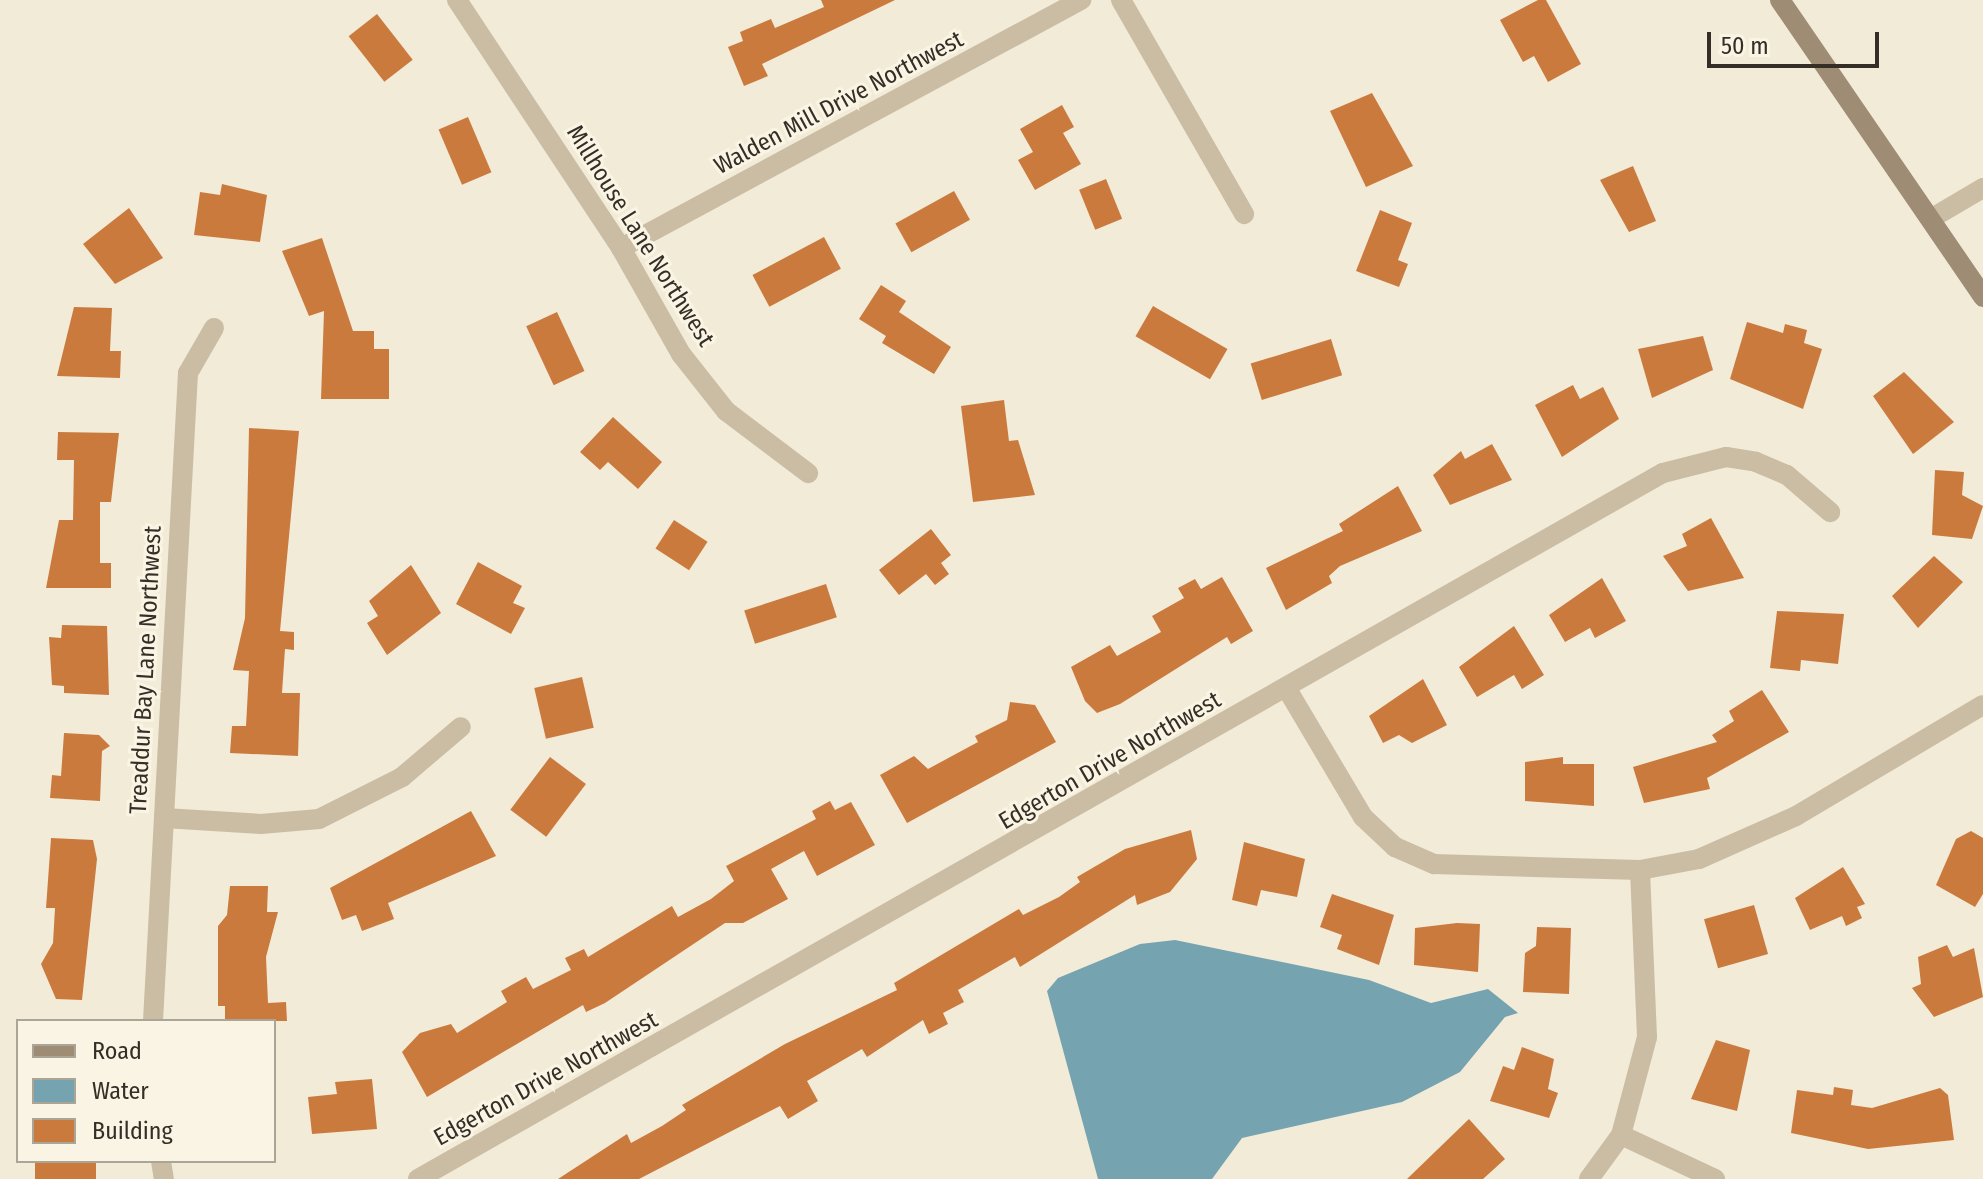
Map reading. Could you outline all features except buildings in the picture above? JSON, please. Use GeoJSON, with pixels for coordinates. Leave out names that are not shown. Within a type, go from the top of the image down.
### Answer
{"type":"FeatureCollection","features":[{"type":"Feature","properties":{"kind":"street","name":"Millhouse Lane Northwest"},"geometry":{"type":"LineString","coordinates":[[457,0],[621,248],[681,354],[726,411],[808,473]]}},
{"type":"Feature","properties":{"kind":"street","name":"Walden Mill Drive Northwest"},"geometry":{"type":"LineString","coordinates":[[621,248],[1081,0]]}},
{"type":"Feature","properties":{"kind":"street"},"geometry":{"type":"LineString","coordinates":[[1121,0],[1244,214]]}},
{"type":"Feature","properties":{"kind":"street"},"geometry":{"type":"LineString","coordinates":[[1780,0],[1932,218],[1983,297]]}},
{"type":"Feature","properties":{"kind":"street"},"geometry":{"type":"LineString","coordinates":[[1932,218],[1983,188]]}},
{"type":"Feature","properties":{"kind":"street","name":"Treaddur Bay Lane Northwest"},"geometry":{"type":"LineString","coordinates":[[153,1019],[188,373],[214,328]]}},
{"type":"Feature","properties":{"kind":"street","name":"Edgerton Drive Northwest"},"geometry":{"type":"LineString","coordinates":[[418,1179],[1287,689],[1663,473],[1726,457],[1756,462],[1787,475],[1830,512]]}},
{"type":"Feature","properties":{"kind":"street"},"geometry":{"type":"LineString","coordinates":[[1287,689],[1363,817],[1395,847],[1434,864],[1640,870],[1699,859],[1796,816],[1983,705]]}},
{"type":"Feature","properties":{"kind":"street"},"geometry":{"type":"LineString","coordinates":[[164,818],[261,824],[319,819],[402,777],[461,727]]}},
{"type":"Feature","properties":{"kind":"street"},"geometry":{"type":"LineString","coordinates":[[1589,1179],[1621,1135],[1647,1037],[1640,870]]}},
{"type":"Feature","properties":{"kind":"street"},"geometry":{"type":"LineString","coordinates":[[1621,1135],[1715,1179]]}},
{"type":"Feature","properties":{"kind":"water"},"geometry":{"type":"Polygon","coordinates":[[[1175,940],[1369,980],[1431,1003],[1488,989],[1518,1013],[1505,1017],[1460,1072],[1402,1102],[1242,1138],[1212,1179],[1098,1179],[1047,991],[1058,978],[1140,944],[1175,940]]]}}]}
